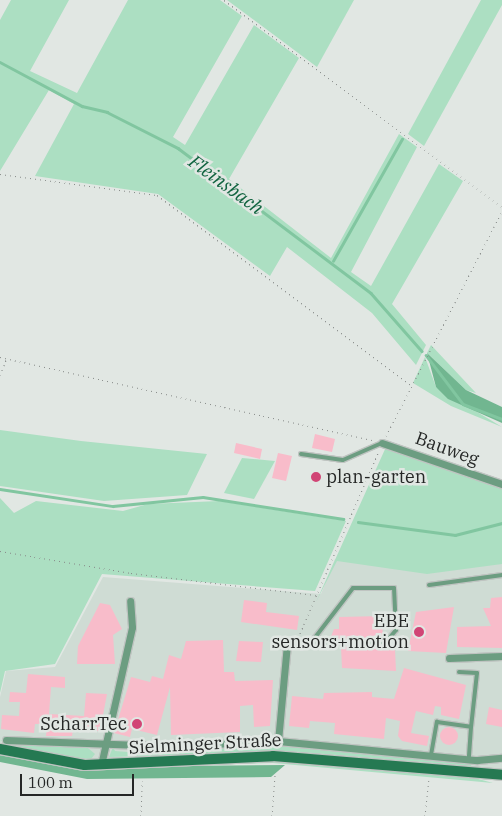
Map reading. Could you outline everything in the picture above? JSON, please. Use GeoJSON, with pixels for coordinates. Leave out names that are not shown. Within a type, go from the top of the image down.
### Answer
{"type":"FeatureCollection","features":[{"type":"Feature","properties":{"kind":"street","name":"Bauweg"},"geometry":{"type":"LineString","coordinates":[[382,443],[502,484]]}},
{"type":"Feature","properties":{"kind":"street"},"geometry":{"type":"LineString","coordinates":[[101,766],[104,742],[130,634],[130,601]]}},
{"type":"Feature","properties":{"kind":"street"},"geometry":{"type":"LineString","coordinates":[[278,741],[287,644]]}},
{"type":"Feature","properties":{"kind":"street"},"geometry":{"type":"LineString","coordinates":[[449,658],[502,656]]}},
{"type":"Feature","properties":{"kind":"street","name":"Sielminger Straße"},"geometry":{"type":"LineString","coordinates":[[6,740],[104,742],[167,746],[278,741],[469,759],[502,758]]}},
{"type":"Feature","properties":{"kind":"street","name":"Sielminger Straße"},"geometry":{"type":"LineString","coordinates":[[0,750],[55,762],[101,766],[273,756],[502,775]]}},
{"type":"Feature","properties":{"kind":"lane"},"geometry":{"type":"LineString","coordinates":[[301,454],[343,460],[382,443]]}},
{"type":"Feature","properties":{"kind":"lane"},"geometry":{"type":"LineString","coordinates":[[429,585],[502,575]]}},
{"type":"Feature","properties":{"kind":"lane"},"geometry":{"type":"LineString","coordinates":[[287,644],[310,644],[391,639],[396,630],[394,588],[353,588],[310,644]]}},
{"type":"Feature","properties":{"kind":"lane"},"geometry":{"type":"LineString","coordinates":[[458,672],[477,673],[469,759]]}},
{"type":"Feature","properties":{"kind":"lane"},"geometry":{"type":"LineString","coordinates":[[432,755],[437,722],[471,727]]}},
{"type":"Feature","properties":{"kind":"path"},"geometry":{"type":"LineString","coordinates":[[224,0],[502,207]]}},
{"type":"Feature","properties":{"kind":"path"},"geometry":{"type":"LineString","coordinates":[[0,174],[157,195],[410,384]]}},
{"type":"Feature","properties":{"kind":"path"},"geometry":{"type":"LineString","coordinates":[[287,644],[298,638],[382,443],[410,384],[502,211]]}},
{"type":"Feature","properties":{"kind":"path"},"geometry":{"type":"LineString","coordinates":[[0,357],[382,443]]}},
{"type":"Feature","properties":{"kind":"path"},"geometry":{"type":"LineString","coordinates":[[0,375],[7,358]]}},
{"type":"Feature","properties":{"kind":"path"},"geometry":{"type":"LineString","coordinates":[[0,551],[131,573],[316,595]]}},
{"type":"Feature","properties":{"kind":"path"},"geometry":{"type":"LineString","coordinates":[[425,816],[430,768]]}},
{"type":"Feature","properties":{"kind":"path"},"geometry":{"type":"LineString","coordinates":[[272,816],[275,775]]}},
{"type":"Feature","properties":{"kind":"path"},"geometry":{"type":"LineString","coordinates":[[141,816],[142,781]]}},
{"type":"Feature","properties":{"kind":"shaded area"},"geometry":{"type":"Polygon","coordinates":[[[335,559],[502,564],[502,775],[364,761],[113,765],[0,749],[0,697],[6,671],[55,667],[103,577],[321,594],[335,559]]]}},
{"type":"Feature","properties":{"kind":"green space"},"geometry":{"type":"Polygon","coordinates":[[[11,0],[69,0],[30,71],[77,93],[128,0],[220,0],[242,16],[173,137],[185,145],[254,25],[299,58],[229,179],[331,258],[399,134],[417,147],[351,272],[371,286],[439,164],[463,181],[392,304],[426,345],[416,365],[372,313],[287,247],[270,276],[158,194],[35,176],[74,104],[49,90],[0,171],[0,20],[11,0]]]}},
{"type":"Feature","properties":{"kind":"green space"},"geometry":{"type":"Polygon","coordinates":[[[227,0],[354,0],[317,67],[227,0]]]}},
{"type":"Feature","properties":{"kind":"green space"},"geometry":{"type":"Polygon","coordinates":[[[481,0],[502,0],[502,5],[424,146],[408,134],[481,0]]]}},
{"type":"Feature","properties":{"kind":"green space"},"geometry":{"type":"Polygon","coordinates":[[[431,345],[476,393],[466,390],[427,353],[431,345]]]}},
{"type":"Feature","properties":{"kind":"green space"},"geometry":{"type":"Polygon","coordinates":[[[427,353],[466,390],[502,407],[502,423],[448,399],[436,387],[427,353]]]}},
{"type":"Feature","properties":{"kind":"green space"},"geometry":{"type":"Polygon","coordinates":[[[425,357],[436,387],[502,427],[451,406],[413,383],[425,357]]]}},
{"type":"Feature","properties":{"kind":"green space"},"geometry":{"type":"Polygon","coordinates":[[[0,430],[81,441],[207,454],[187,495],[104,501],[0,486],[0,430]]]}},
{"type":"Feature","properties":{"kind":"green space"},"geometry":{"type":"Polygon","coordinates":[[[386,447],[502,486],[502,564],[427,574],[337,561],[316,602],[386,447]]]}},
{"type":"Feature","properties":{"kind":"green space"},"geometry":{"type":"Polygon","coordinates":[[[242,458],[275,461],[254,499],[224,493],[242,458]]]}},
{"type":"Feature","properties":{"kind":"green space"},"geometry":{"type":"Polygon","coordinates":[[[0,498],[14,513],[36,501],[123,511],[148,504],[219,501],[346,521],[315,591],[102,574],[55,664],[5,671],[0,693],[0,498]]]}},
{"type":"Feature","properties":{"kind":"green space"},"geometry":{"type":"Polygon","coordinates":[[[0,740],[88,748],[95,754],[91,759],[72,758],[22,750],[0,740]]]}},
{"type":"Feature","properties":{"kind":"green space"},"geometry":{"type":"Polygon","coordinates":[[[279,745],[472,763],[471,766],[289,751],[109,757],[113,747],[115,751],[139,753],[138,748],[279,745]]]}},
{"type":"Feature","properties":{"kind":"green space"},"geometry":{"type":"Polygon","coordinates":[[[0,752],[80,767],[285,765],[271,777],[87,779],[0,762],[0,752]]]}},
{"type":"Feature","properties":{"kind":"green space"},"geometry":{"type":"Polygon","coordinates":[[[271,759],[460,774],[493,783],[273,763],[160,766],[271,759]]]}},
{"type":"Feature","properties":{"kind":"building"},"geometry":{"type":"Polygon","coordinates":[[[315,434],[335,439],[332,452],[312,448],[315,434]]]}},
{"type":"Feature","properties":{"kind":"building"},"geometry":{"type":"Polygon","coordinates":[[[236,443],[262,449],[260,459],[234,453],[236,443]]]}},
{"type":"Feature","properties":{"kind":"building"},"geometry":{"type":"Polygon","coordinates":[[[278,453],[292,456],[286,481],[272,478],[278,453]]]}},
{"type":"Feature","properties":{"kind":"building"},"geometry":{"type":"Polygon","coordinates":[[[502,597],[502,648],[457,647],[457,627],[491,626],[483,608],[490,608],[491,598],[502,597]]]}},
{"type":"Feature","properties":{"kind":"building"},"geometry":{"type":"Polygon","coordinates":[[[244,600],[267,603],[266,612],[299,616],[297,630],[241,622],[244,600]]]}},
{"type":"Feature","properties":{"kind":"building"},"geometry":{"type":"Polygon","coordinates":[[[100,603],[110,605],[122,629],[113,635],[115,664],[77,664],[78,646],[100,603]]]}},
{"type":"Feature","properties":{"kind":"building","name":"EBE sensors+motion"},"geometry":{"type":"Polygon","coordinates":[[[454,607],[446,653],[408,651],[416,612],[454,607]]]}},
{"type":"Feature","properties":{"kind":"building"},"geometry":{"type":"Polygon","coordinates":[[[382,616],[383,638],[330,639],[334,629],[339,629],[339,617],[382,616]]]}},
{"type":"Feature","properties":{"kind":"building"},"geometry":{"type":"Polygon","coordinates":[[[223,640],[224,672],[234,672],[235,681],[273,680],[270,726],[254,727],[253,705],[240,706],[240,732],[171,735],[170,687],[157,735],[132,729],[130,737],[114,733],[131,677],[150,682],[152,676],[163,679],[169,655],[181,659],[186,641],[223,640]]]}},
{"type":"Feature","properties":{"kind":"building"},"geometry":{"type":"Polygon","coordinates":[[[239,641],[263,642],[261,662],[236,661],[239,641]]]}},
{"type":"Feature","properties":{"kind":"building"},"geometry":{"type":"Polygon","coordinates":[[[383,646],[395,649],[396,671],[342,668],[341,647],[383,646]]]}},
{"type":"Feature","properties":{"kind":"building"},"geometry":{"type":"Polygon","coordinates":[[[404,668],[466,685],[459,719],[441,715],[441,707],[435,706],[433,715],[416,711],[411,733],[429,736],[427,746],[402,741],[398,736],[400,721],[386,718],[384,739],[334,734],[335,723],[310,721],[309,728],[289,726],[292,696],[323,699],[324,693],[372,692],[372,697],[394,699],[404,668]]]}},
{"type":"Feature","properties":{"kind":"building"},"geometry":{"type":"Polygon","coordinates":[[[28,674],[65,677],[65,688],[51,687],[49,714],[84,716],[86,693],[107,694],[100,731],[73,730],[72,736],[46,736],[47,724],[35,724],[34,733],[1,729],[2,715],[19,716],[20,702],[9,702],[10,692],[26,693],[28,674]]]}},
{"type":"Feature","properties":{"kind":"building"},"geometry":{"type":"Polygon","coordinates":[[[489,707],[502,710],[502,727],[486,724],[489,707]]]}},
{"type":"Feature","properties":{"kind":"building"},"geometry":{"type":"Polygon","coordinates":[[[445,727],[453,727],[458,732],[456,743],[445,745],[440,740],[440,732],[445,727]]]}},
{"type":"Feature","properties":{"kind":"waterway","name":"Fleinsbach"},"geometry":{"type":"LineString","coordinates":[[0,62],[82,106],[107,112],[178,148],[371,293],[422,351]]}},
{"type":"Feature","properties":{"kind":"waterway"},"geometry":{"type":"LineString","coordinates":[[333,261],[402,139]]}},
{"type":"Feature","properties":{"kind":"waterway","name":"Fleinsbach"},"geometry":{"type":"LineString","coordinates":[[426,355],[463,404],[502,419]]}},
{"type":"Feature","properties":{"kind":"waterway"},"geometry":{"type":"LineString","coordinates":[[0,489],[113,506],[203,497],[343,519]]}},
{"type":"Feature","properties":{"kind":"waterway"},"geometry":{"type":"LineString","coordinates":[[358,522],[455,535],[502,523]]}},
{"type":"Feature","properties":{"kind":"place","name":"plan-garten"},"geometry":{"type":"Point","coordinates":[316,477]}},
{"type":"Feature","properties":{"kind":"place","name":"EBE sensors+motion"},"geometry":{"type":"Point","coordinates":[419,632]}},
{"type":"Feature","properties":{"kind":"place","name":"ScharrTec"},"geometry":{"type":"Point","coordinates":[137,724]}}]}
